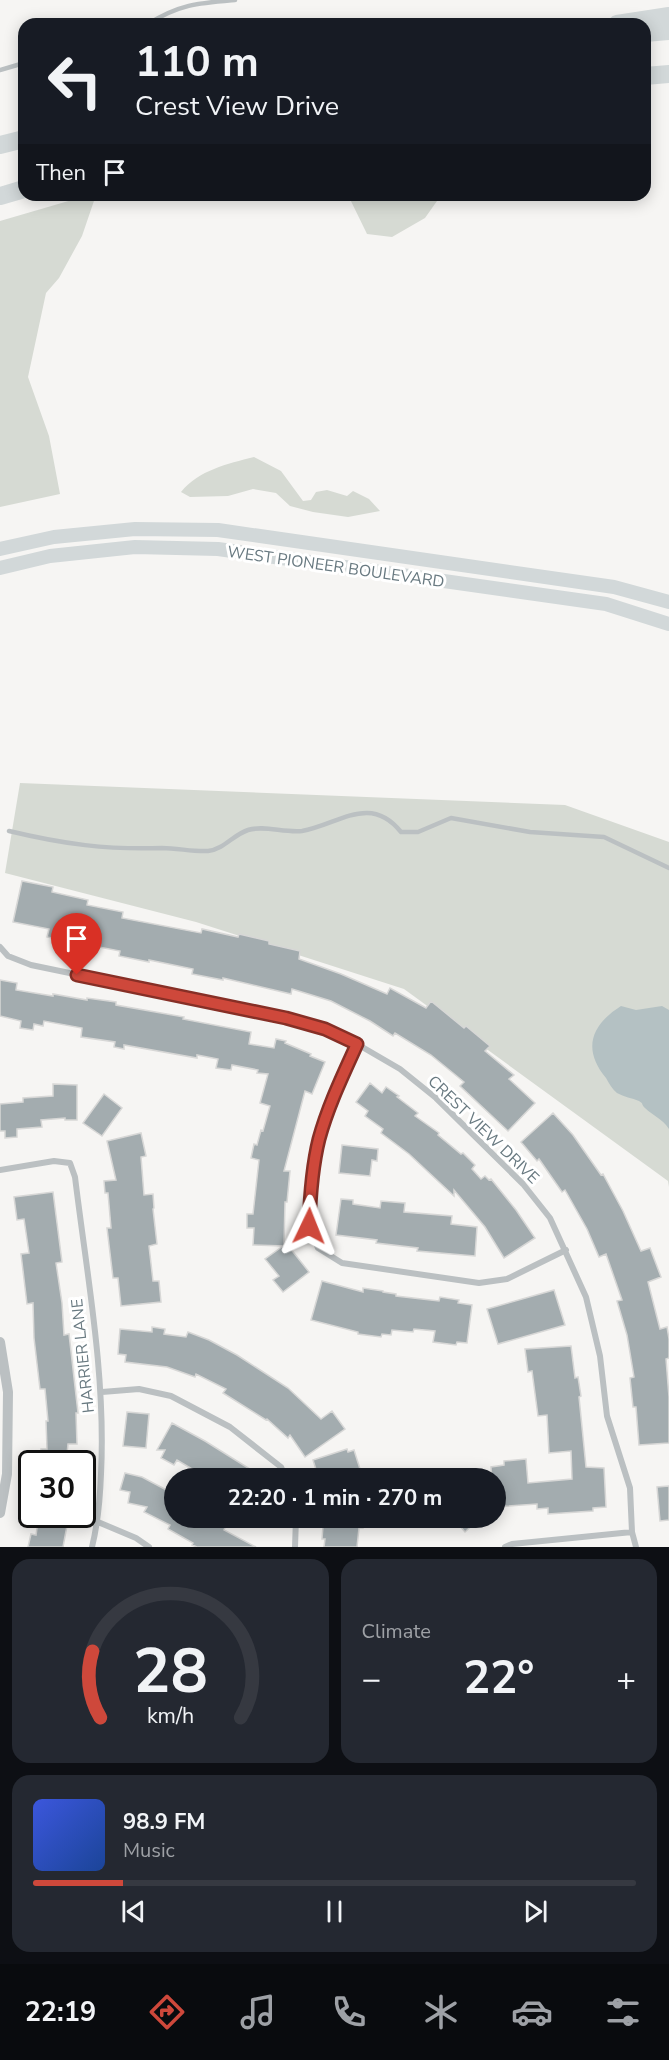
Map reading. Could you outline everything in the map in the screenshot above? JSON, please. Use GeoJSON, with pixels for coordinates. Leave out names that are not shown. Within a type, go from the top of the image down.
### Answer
{"type":"FeatureCollection","features":[{"type":"Feature","properties":{"kind":"highway"},"geometry":{"type":"LineString","coordinates":[[651,19],[669,16]]}},
{"type":"Feature","properties":{"kind":"highway"},"geometry":{"type":"LineString","coordinates":[[651,32],[669,31]]}},
{"type":"Feature","properties":{"kind":"highway"},"geometry":{"type":"LineString","coordinates":[[651,76],[669,74]]}},
{"type":"Feature","properties":{"kind":"highway"},"geometry":{"type":"LineString","coordinates":[[0,145],[18,140]]}},
{"type":"Feature","properties":{"kind":"highway"},"geometry":{"type":"LineString","coordinates":[[0,196],[18,191]]}},
{"type":"Feature","properties":{"kind":"main road","name":"WEST PIONEER BOULEVARD"},"geometry":{"type":"LineString","coordinates":[[0,549],[54,537],[135,529],[218,530],[614,587],[669,602]]}},
{"type":"Feature","properties":{"kind":"main road","name":"WEST PIONEER BOULEVARD"},"geometry":{"type":"LineString","coordinates":[[0,568],[50,556],[135,547],[218,549],[606,604],[669,624]]}},
{"type":"Feature","properties":{"kind":"street","name":"CREST VIEW DRIVE"},"geometry":{"type":"LineString","coordinates":[[0,947],[9,956],[31,965],[286,1018],[325,1029],[357,1044],[400,1069],[436,1098],[523,1184],[550,1218],[566,1250],[586,1297],[600,1356],[607,1416],[630,1488],[632,1532],[636,1547]]}},
{"type":"Feature","properties":{"kind":"street"},"geometry":{"type":"LineString","coordinates":[[357,1044],[338,1086],[319,1139],[311,1187],[309,1226],[318,1248],[342,1263],[479,1283],[507,1279],[566,1250]]}},
{"type":"Feature","properties":{"kind":"street","name":"HARRIER LANE"},"geometry":{"type":"LineString","coordinates":[[0,1170],[54,1161],[70,1163],[75,1177],[102,1392],[102,1455],[98,1522],[92,1547]]}},
{"type":"Feature","properties":{"kind":"street"},"geometry":{"type":"LineString","coordinates":[[0,1342],[8,1392],[7,1474],[0,1513]]}},
{"type":"Feature","properties":{"kind":"street"},"geometry":{"type":"LineString","coordinates":[[102,1392],[139,1389],[171,1396],[230,1427],[281,1468]]}},
{"type":"Feature","properties":{"kind":"street"},"geometry":{"type":"LineString","coordinates":[[98,1522],[136,1538],[149,1547]]}},
{"type":"Feature","properties":{"kind":"street"},"geometry":{"type":"LineString","coordinates":[[295,1547],[296,1528]]}},
{"type":"Feature","properties":{"kind":"street"},"geometry":{"type":"LineString","coordinates":[[505,1547],[512,1544],[632,1532]]}},
{"type":"Feature","properties":{"kind":"lane"},"geometry":{"type":"LineString","coordinates":[[158,18],[191,4],[235,0]]}},
{"type":"Feature","properties":{"kind":"lane"},"geometry":{"type":"LineString","coordinates":[[0,70],[18,65]]}},
{"type":"Feature","properties":{"kind":"lane"},"geometry":{"type":"LineString","coordinates":[[9,831],[97,848],[205,851],[222,847],[244,831],[254,828],[285,832],[301,831],[347,815],[366,812],[391,819],[401,832],[418,832],[451,818],[530,832],[604,837],[669,868]]}},
{"type":"Feature","properties":{"kind":"shaded area"},"geometry":{"type":"Polygon","coordinates":[[[68,201],[94,201],[82,236],[59,278],[46,293],[28,377],[49,436],[60,494],[0,507],[0,221],[68,201]]]}},
{"type":"Feature","properties":{"kind":"shaded area"},"geometry":{"type":"Polygon","coordinates":[[[351,201],[437,201],[425,218],[392,237],[367,234],[351,201]]]}},
{"type":"Feature","properties":{"kind":"shaded area"},"geometry":{"type":"Polygon","coordinates":[[[254,457],[281,471],[303,501],[311,500],[316,492],[327,490],[347,496],[353,491],[369,499],[380,511],[348,517],[313,512],[290,506],[276,493],[253,489],[228,496],[190,497],[181,492],[188,484],[205,473],[254,457]]]}},
{"type":"Feature","properties":{"kind":"shaded area"},"geometry":{"type":"Polygon","coordinates":[[[20,783],[565,805],[669,842],[669,1187],[668,1181],[404,989],[196,922],[5,873],[20,783]]]}},
{"type":"Feature","properties":{"kind":"shaded area"},"geometry":{"type":"Polygon","coordinates":[[[621,1006],[636,1010],[662,1006],[669,1010],[669,1129],[642,1103],[617,1093],[594,1057],[592,1047],[597,1029],[611,1013],[621,1006]]]}},
{"type":"Feature","properties":{"kind":"building"},"geometry":{"type":"Polygon","coordinates":[[[22,881],[53,887],[52,892],[88,900],[87,905],[123,912],[122,918],[201,933],[202,929],[269,941],[269,944],[300,951],[299,959],[387,994],[390,988],[426,1008],[431,1001],[490,1046],[485,1051],[514,1075],[509,1079],[535,1103],[508,1131],[460,1086],[464,1082],[431,1055],[395,1033],[393,1036],[331,1001],[292,989],[291,994],[223,978],[223,980],[192,974],[193,969],[119,956],[120,951],[47,937],[49,929],[13,922],[22,881]]]}},
{"type":"Feature","properties":{"kind":"building"},"geometry":{"type":"Polygon","coordinates":[[[0,980],[17,983],[16,990],[116,1002],[116,1005],[251,1032],[249,1044],[274,1048],[276,1039],[286,1041],[285,1043],[325,1062],[312,1094],[305,1091],[284,1171],[290,1171],[287,1202],[285,1202],[284,1245],[286,1243],[309,1272],[283,1292],[273,1280],[279,1276],[265,1259],[283,1246],[253,1245],[254,1228],[247,1228],[247,1214],[253,1214],[259,1160],[251,1158],[254,1144],[257,1145],[261,1130],[263,1131],[270,1106],[260,1103],[268,1074],[232,1065],[231,1070],[216,1068],[218,1059],[197,1055],[197,1058],[124,1045],[124,1049],[114,1047],[115,1042],[81,1037],[82,1028],[44,1021],[43,1026],[34,1024],[33,1030],[20,1028],[21,1021],[0,1016],[0,980]]]}},
{"type":"Feature","properties":{"kind":"building"},"geometry":{"type":"Polygon","coordinates":[[[370,1083],[382,1093],[386,1087],[399,1096],[397,1097],[418,1113],[415,1116],[439,1133],[438,1135],[475,1165],[472,1169],[481,1179],[485,1176],[491,1179],[535,1238],[504,1258],[485,1227],[454,1190],[454,1196],[409,1154],[381,1133],[383,1129],[365,1116],[368,1111],[356,1102],[370,1083]]]}},
{"type":"Feature","properties":{"kind":"building"},"geometry":{"type":"Polygon","coordinates":[[[53,1084],[77,1085],[77,1120],[65,1120],[65,1118],[41,1120],[42,1127],[17,1129],[17,1137],[5,1138],[5,1131],[0,1131],[0,1104],[23,1102],[23,1098],[53,1096],[53,1084]]]}},
{"type":"Feature","properties":{"kind":"building"},"geometry":{"type":"Polygon","coordinates":[[[104,1094],[122,1108],[102,1136],[83,1123],[104,1094]]]}},
{"type":"Feature","properties":{"kind":"building"},"geometry":{"type":"Polygon","coordinates":[[[553,1113],[573,1135],[601,1175],[603,1174],[641,1251],[650,1248],[661,1277],[648,1282],[660,1329],[667,1327],[669,1339],[669,1358],[666,1359],[669,1443],[639,1445],[636,1407],[633,1407],[630,1378],[634,1377],[627,1335],[617,1301],[622,1300],[606,1254],[599,1257],[587,1229],[565,1190],[562,1192],[539,1159],[537,1161],[521,1142],[553,1113]]]}},
{"type":"Feature","properties":{"kind":"building"},"geometry":{"type":"Polygon","coordinates":[[[141,1133],[146,1156],[141,1157],[144,1195],[153,1194],[157,1244],[149,1246],[153,1281],[159,1281],[161,1302],[121,1306],[118,1278],[113,1278],[107,1228],[111,1228],[108,1193],[105,1193],[104,1181],[116,1180],[107,1141],[141,1133]]]}},
{"type":"Feature","properties":{"kind":"building"},"geometry":{"type":"Polygon","coordinates":[[[342,1145],[378,1149],[377,1161],[372,1160],[370,1176],[339,1173],[342,1145]]]}},
{"type":"Feature","properties":{"kind":"building"},"geometry":{"type":"Polygon","coordinates":[[[53,1192],[62,1262],[56,1263],[64,1335],[69,1334],[78,1413],[76,1413],[77,1444],[68,1444],[67,1450],[41,1450],[47,1449],[46,1421],[48,1421],[45,1389],[40,1389],[34,1338],[33,1303],[27,1304],[21,1254],[29,1253],[24,1219],[17,1220],[14,1197],[53,1192]]]}},
{"type":"Feature","properties":{"kind":"building"},"geometry":{"type":"Polygon","coordinates":[[[341,1199],[353,1200],[353,1204],[380,1208],[381,1201],[405,1203],[404,1212],[452,1216],[451,1224],[477,1227],[475,1256],[417,1251],[418,1248],[336,1235],[341,1199]]]}},
{"type":"Feature","properties":{"kind":"building"},"geometry":{"type":"Polygon","coordinates":[[[322,1281],[363,1292],[363,1288],[396,1294],[396,1296],[439,1301],[440,1297],[472,1305],[467,1343],[457,1342],[456,1345],[433,1342],[435,1331],[392,1330],[391,1335],[382,1334],[381,1337],[358,1334],[358,1332],[311,1320],[322,1281]]]}},
{"type":"Feature","properties":{"kind":"building"},"geometry":{"type":"Polygon","coordinates":[[[554,1290],[565,1325],[498,1344],[487,1309],[554,1290]]]}},
{"type":"Feature","properties":{"kind":"building"},"geometry":{"type":"Polygon","coordinates":[[[152,1327],[165,1329],[164,1334],[186,1337],[188,1332],[209,1340],[288,1388],[321,1419],[332,1411],[345,1429],[305,1457],[290,1435],[288,1438],[267,1419],[223,1393],[226,1389],[196,1374],[195,1377],[167,1367],[125,1362],[126,1355],[118,1354],[120,1329],[152,1332],[152,1327]]]}},
{"type":"Feature","properties":{"kind":"building"},"geometry":{"type":"Polygon","coordinates":[[[571,1346],[575,1378],[578,1377],[581,1396],[579,1397],[586,1467],[604,1468],[606,1507],[593,1508],[593,1511],[548,1514],[548,1508],[537,1509],[537,1504],[506,1506],[506,1468],[491,1467],[504,1465],[504,1461],[526,1459],[528,1483],[572,1479],[571,1451],[549,1453],[547,1415],[538,1416],[532,1371],[528,1372],[525,1349],[571,1346]]]}},
{"type":"Feature","properties":{"kind":"building"},"geometry":{"type":"Polygon","coordinates":[[[127,1412],[149,1414],[146,1448],[123,1446],[127,1412]]]}},
{"type":"Feature","properties":{"kind":"building"},"geometry":{"type":"Polygon","coordinates":[[[172,1423],[248,1468],[190,1468],[177,1460],[174,1465],[161,1458],[165,1450],[157,1450],[172,1423]]]}},
{"type":"Feature","properties":{"kind":"building"},"geometry":{"type":"Polygon","coordinates":[[[347,1449],[348,1452],[354,1450],[360,1468],[316,1468],[313,1460],[347,1449]]]}},
{"type":"Feature","properties":{"kind":"building"},"geometry":{"type":"Polygon","coordinates":[[[125,1473],[142,1477],[164,1489],[164,1522],[144,1512],[147,1507],[128,1503],[130,1492],[120,1490],[125,1473]]]}},
{"type":"Feature","properties":{"kind":"building"},"geometry":{"type":"Polygon","coordinates":[[[669,1486],[669,1520],[660,1521],[657,1487],[669,1486]]]}},
{"type":"Feature","properties":{"kind":"building"},"geometry":{"type":"Polygon","coordinates":[[[37,1528],[67,1528],[63,1547],[28,1547],[31,1534],[36,1535],[37,1528]]]}},
{"type":"Feature","properties":{"kind":"building"},"geometry":{"type":"Polygon","coordinates":[[[225,1528],[224,1530],[256,1547],[197,1547],[168,1529],[225,1528]]]}},
{"type":"Feature","properties":{"kind":"building"},"geometry":{"type":"Polygon","coordinates":[[[323,1528],[359,1528],[357,1547],[324,1547],[325,1539],[322,1539],[323,1528]]]}},
{"type":"Feature","properties":{"kind":"route"},"geometry":{"type":"LineString","coordinates":[[77,975],[286,1018],[325,1029],[357,1044],[338,1086],[319,1139],[311,1187],[309,1226]]}}]}
